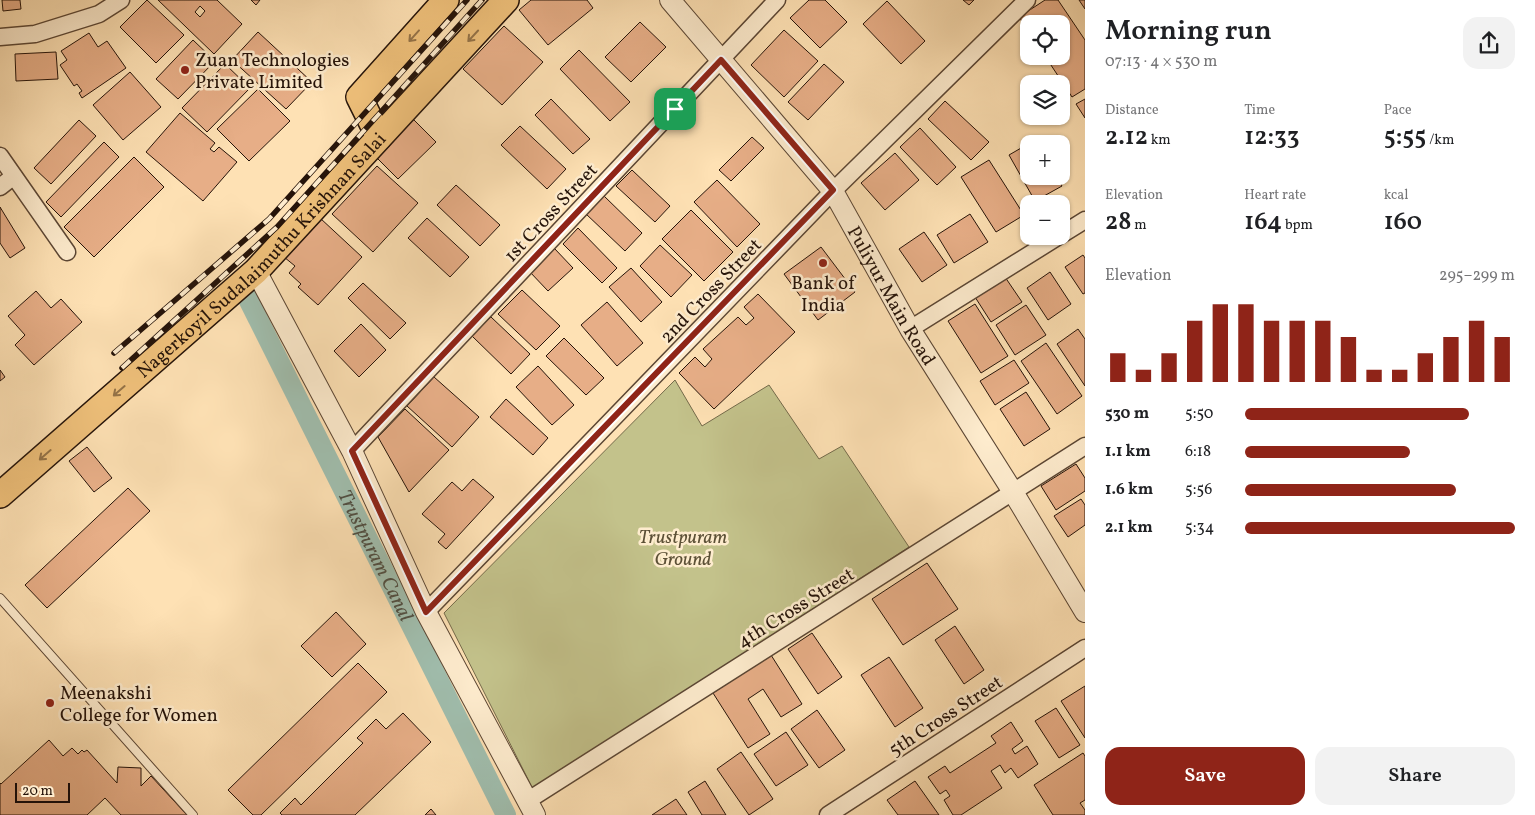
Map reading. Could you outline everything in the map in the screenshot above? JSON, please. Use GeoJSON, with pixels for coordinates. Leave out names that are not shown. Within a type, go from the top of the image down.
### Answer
{"type":"FeatureCollection","features":[{"type":"Feature","properties":{"kind":"main road"},"geometry":{"type":"LineString","coordinates":[[379,137],[359,97],[446,0]]}},
{"type":"Feature","properties":{"kind":"main road","name":"Nagerkoyil Sudalaimuthu Krishnan Salai"},"geometry":{"type":"LineString","coordinates":[[0,495],[256,271],[506,0]]}},
{"type":"Feature","properties":{"kind":"street"},"geometry":{"type":"LineString","coordinates":[[0,36],[35,34],[99,14],[121,0]]}},
{"type":"Feature","properties":{"kind":"street","name":"Puliyur Main Road"},"geometry":{"type":"LineString","coordinates":[[670,0],[833,190],[910,329],[1085,612]]}},
{"type":"Feature","properties":{"kind":"street","name":"1st Cross Street"},"geometry":{"type":"LineString","coordinates":[[352,451],[777,0]]}},
{"type":"Feature","properties":{"kind":"street","name":"2nd Cross Street"},"geometry":{"type":"LineString","coordinates":[[426,612],[833,190],[1027,0]]}},
{"type":"Feature","properties":{"kind":"street"},"geometry":{"type":"LineString","coordinates":[[0,156],[67,252]]}},
{"type":"Feature","properties":{"kind":"street"},"geometry":{"type":"LineString","coordinates":[[0,187],[14,176]]}},
{"type":"Feature","properties":{"kind":"street"},"geometry":{"type":"LineString","coordinates":[[1070,230],[1085,220]]}},
{"type":"Feature","properties":{"kind":"street"},"geometry":{"type":"LineString","coordinates":[[910,329],[1045,245]]}},
{"type":"Feature","properties":{"kind":"street"},"geometry":{"type":"LineString","coordinates":[[256,271],[352,451],[426,612],[531,808]]}},
{"type":"Feature","properties":{"kind":"street","name":"4th Cross Street"},"geometry":{"type":"LineString","coordinates":[[531,808],[1085,446]]}},
{"type":"Feature","properties":{"kind":"street","name":"5th Cross Street"},"geometry":{"type":"LineString","coordinates":[[828,815],[1085,648]]}},
{"type":"Feature","properties":{"kind":"lane"},"geometry":{"type":"LineString","coordinates":[[0,598],[193,815]]}},
{"type":"Feature","properties":{"kind":"green space","name":"Trustpuram Ground"},"geometry":{"type":"Polygon","coordinates":[[[675,380],[702,426],[769,385],[819,459],[842,446],[909,547],[533,789],[444,613],[675,380]]]}},
{"type":"Feature","properties":{"kind":"building"},"geometry":{"type":"Polygon","coordinates":[[[2,0],[20,0],[21,9],[3,11],[2,0]]]}},
{"type":"Feature","properties":{"kind":"building"},"geometry":{"type":"Polygon","coordinates":[[[147,0],[184,35],[156,63],[120,27],[147,0]]]}},
{"type":"Feature","properties":{"kind":"building"},"geometry":{"type":"Polygon","coordinates":[[[158,0],[217,0],[242,24],[214,54],[158,0]],[[200,6],[195,12],[200,17],[205,11],[200,6]]]}},
{"type":"Feature","properties":{"kind":"building"},"geometry":{"type":"Polygon","coordinates":[[[251,0],[260,0],[256,5],[251,0]]]}},
{"type":"Feature","properties":{"kind":"building"},"geometry":{"type":"Polygon","coordinates":[[[531,0],[587,0],[593,8],[548,45],[519,10],[531,0]]]}},
{"type":"Feature","properties":{"kind":"building"},"geometry":{"type":"Polygon","coordinates":[[[809,0],[825,0],[847,22],[820,48],[790,18],[809,0]]]}},
{"type":"Feature","properties":{"kind":"building"},"geometry":{"type":"Polygon","coordinates":[[[963,0],[974,0],[969,5],[963,0]]]}},
{"type":"Feature","properties":{"kind":"building"},"geometry":{"type":"Polygon","coordinates":[[[1045,0],[1058,0],[1068,15],[1022,15],[1045,0]]]}},
{"type":"Feature","properties":{"kind":"building"},"geometry":{"type":"Polygon","coordinates":[[[1079,0],[1085,0],[1085,9],[1079,0]]]}},
{"type":"Feature","properties":{"kind":"building"},"geometry":{"type":"Polygon","coordinates":[[[887,1],[925,41],[901,64],[863,24],[887,1]]]}},
{"type":"Feature","properties":{"kind":"building"},"geometry":{"type":"Polygon","coordinates":[[[1070,18],[1085,40],[1085,89],[1072,97],[1070,94],[1070,75],[1058,75],[1051,65],[1070,65],[1070,18]]]}},
{"type":"Feature","properties":{"kind":"building"},"geometry":{"type":"Polygon","coordinates":[[[640,22],[666,47],[631,82],[605,57],[640,22]]]}},
{"type":"Feature","properties":{"kind":"building"},"geometry":{"type":"Polygon","coordinates":[[[504,26],[543,62],[502,105],[463,69],[504,26]]]}},
{"type":"Feature","properties":{"kind":"building"},"geometry":{"type":"Polygon","coordinates":[[[784,30],[818,61],[784,97],[751,65],[784,30]]]}},
{"type":"Feature","properties":{"kind":"building"},"geometry":{"type":"Polygon","coordinates":[[[258,32],[312,82],[286,109],[232,60],[258,32]]]}},
{"type":"Feature","properties":{"kind":"building"},"geometry":{"type":"Polygon","coordinates":[[[89,33],[98,47],[107,41],[126,68],[82,98],[79,93],[82,91],[77,84],[74,86],[60,65],[67,60],[61,51],[89,33]]]}},
{"type":"Feature","properties":{"kind":"building","name":"Zuan Technologies Private Limited"},"geometry":{"type":"Polygon","coordinates":[[[193,40],[215,61],[178,99],[156,79],[193,40]]]}},
{"type":"Feature","properties":{"kind":"building"},"geometry":{"type":"Polygon","coordinates":[[[579,50],[630,102],[610,121],[560,69],[579,50]]]}},
{"type":"Feature","properties":{"kind":"building"},"geometry":{"type":"Polygon","coordinates":[[[56,52],[58,79],[16,81],[15,54],[56,52]]]}},
{"type":"Feature","properties":{"kind":"building"},"geometry":{"type":"Polygon","coordinates":[[[225,64],[250,88],[207,132],[182,108],[225,64]]]}},
{"type":"Feature","properties":{"kind":"building"},"geometry":{"type":"Polygon","coordinates":[[[824,64],[844,82],[808,120],[788,102],[824,64]]]}},
{"type":"Feature","properties":{"kind":"building"},"geometry":{"type":"Polygon","coordinates":[[[130,72],[161,107],[123,140],[93,105],[130,72]]]}},
{"type":"Feature","properties":{"kind":"building"},"geometry":{"type":"Polygon","coordinates":[[[258,89],[290,121],[249,161],[217,129],[258,89]]]}},
{"type":"Feature","properties":{"kind":"building"},"geometry":{"type":"Polygon","coordinates":[[[551,99],[590,139],[573,154],[535,115],[551,99]]]}},
{"type":"Feature","properties":{"kind":"building"},"geometry":{"type":"Polygon","coordinates":[[[1085,99],[1085,118],[1076,104],[1085,99]]]}},
{"type":"Feature","properties":{"kind":"building"},"geometry":{"type":"Polygon","coordinates":[[[945,101],[989,142],[971,160],[928,119],[945,101]]]}},
{"type":"Feature","properties":{"kind":"building"},"geometry":{"type":"Polygon","coordinates":[[[180,113],[215,143],[210,149],[214,152],[219,147],[237,162],[203,201],[146,152],[180,113]]]}},
{"type":"Feature","properties":{"kind":"building"},"geometry":{"type":"Polygon","coordinates":[[[411,117],[436,142],[398,179],[373,154],[411,117]]]}},
{"type":"Feature","properties":{"kind":"building"},"geometry":{"type":"Polygon","coordinates":[[[79,120],[96,136],[51,184],[34,168],[79,120]]]}},
{"type":"Feature","properties":{"kind":"building"},"geometry":{"type":"Polygon","coordinates":[[[520,126],[566,169],[547,189],[501,145],[520,126]]]}},
{"type":"Feature","properties":{"kind":"building"},"geometry":{"type":"Polygon","coordinates":[[[920,128],[956,167],[937,185],[900,147],[920,128]]]}},
{"type":"Feature","properties":{"kind":"building"},"geometry":{"type":"Polygon","coordinates":[[[752,137],[764,148],[731,181],[719,170],[752,137]]]}},
{"type":"Feature","properties":{"kind":"building"},"geometry":{"type":"Polygon","coordinates":[[[104,142],[119,157],[61,217],[46,202],[104,142]]]}},
{"type":"Feature","properties":{"kind":"building"},"geometry":{"type":"Polygon","coordinates":[[[1020,149],[1020,174],[1009,155],[1020,149]]]}},
{"type":"Feature","properties":{"kind":"building"},"geometry":{"type":"Polygon","coordinates":[[[895,153],[919,180],[885,210],[861,183],[895,153]]]}},
{"type":"Feature","properties":{"kind":"building"},"geometry":{"type":"Polygon","coordinates":[[[134,157],[164,187],[94,257],[64,227],[134,157]]]}},
{"type":"Feature","properties":{"kind":"building"},"geometry":{"type":"Polygon","coordinates":[[[989,160],[1020,209],[1020,217],[996,232],[961,177],[989,160]]]}},
{"type":"Feature","properties":{"kind":"building"},"geometry":{"type":"Polygon","coordinates":[[[377,166],[418,203],[373,252],[332,214],[377,166]]]}},
{"type":"Feature","properties":{"kind":"building"},"geometry":{"type":"Polygon","coordinates":[[[632,170],[670,206],[655,222],[616,186],[632,170]]]}},
{"type":"Feature","properties":{"kind":"building"},"geometry":{"type":"Polygon","coordinates":[[[717,180],[760,224],[737,247],[694,202],[717,180]]]}},
{"type":"Feature","properties":{"kind":"building"},"geometry":{"type":"Polygon","coordinates":[[[456,185],[500,225],[480,246],[437,205],[456,185]]]}},
{"type":"Feature","properties":{"kind":"building"},"geometry":{"type":"Polygon","coordinates":[[[1026,185],[1062,186],[1046,195],[1032,195],[1026,185]]]}},
{"type":"Feature","properties":{"kind":"building"},"geometry":{"type":"Polygon","coordinates":[[[603,195],[642,233],[625,251],[585,213],[603,195]]]}},
{"type":"Feature","properties":{"kind":"building"},"geometry":{"type":"Polygon","coordinates":[[[0,207],[25,248],[10,258],[0,243],[0,207]]]}},
{"type":"Feature","properties":{"kind":"building"},"geometry":{"type":"Polygon","coordinates":[[[691,210],[733,252],[704,281],[662,239],[691,210]]]}},
{"type":"Feature","properties":{"kind":"building"},"geometry":{"type":"Polygon","coordinates":[[[970,214],[988,242],[954,263],[937,235],[970,214]]]}},
{"type":"Feature","properties":{"kind":"building"},"geometry":{"type":"Polygon","coordinates":[[[320,218],[362,257],[318,305],[298,287],[301,284],[289,273],[295,266],[284,257],[320,218]]]}},
{"type":"Feature","properties":{"kind":"building"},"geometry":{"type":"Polygon","coordinates":[[[427,218],[469,257],[450,277],[408,238],[427,218]]]}},
{"type":"Feature","properties":{"kind":"building"},"geometry":{"type":"Polygon","coordinates":[[[578,228],[617,268],[602,283],[563,244],[578,228]]]}},
{"type":"Feature","properties":{"kind":"building"},"geometry":{"type":"Polygon","coordinates":[[[924,232],[947,265],[922,282],[899,249],[924,232]]]}},
{"type":"Feature","properties":{"kind":"building"},"geometry":{"type":"Polygon","coordinates":[[[660,245],[692,275],[671,297],[640,266],[660,245]]]}},
{"type":"Feature","properties":{"kind":"building"},"geometry":{"type":"Polygon","coordinates":[[[821,247],[855,292],[818,320],[784,274],[821,247]]]}},
{"type":"Feature","properties":{"kind":"building"},"geometry":{"type":"Polygon","coordinates":[[[554,248],[573,268],[548,291],[529,271],[554,248]]]}},
{"type":"Feature","properties":{"kind":"building"},"geometry":{"type":"Polygon","coordinates":[[[1083,255],[1085,258],[1085,293],[1083,294],[1065,267],[1083,255]]]}},
{"type":"Feature","properties":{"kind":"building"},"geometry":{"type":"Polygon","coordinates":[[[631,268],[662,302],[641,322],[609,287],[631,268]]]}},
{"type":"Feature","properties":{"kind":"building"},"geometry":{"type":"Polygon","coordinates":[[[1050,272],[1071,304],[1048,320],[1027,288],[1050,272]]]}},
{"type":"Feature","properties":{"kind":"building"},"geometry":{"type":"Polygon","coordinates":[[[1005,277],[1022,302],[991,322],[975,297],[1005,277]]]}},
{"type":"Feature","properties":{"kind":"building"},"geometry":{"type":"Polygon","coordinates":[[[363,283],[406,323],[390,339],[348,298],[363,283]]]}},
{"type":"Feature","properties":{"kind":"building"},"geometry":{"type":"Polygon","coordinates":[[[522,290],[560,326],[536,350],[498,314],[522,290]]]}},
{"type":"Feature","properties":{"kind":"building"},"geometry":{"type":"Polygon","coordinates":[[[36,291],[51,308],[61,299],[82,322],[34,365],[15,345],[25,335],[8,316],[36,291]]]}},
{"type":"Feature","properties":{"kind":"building"},"geometry":{"type":"Polygon","coordinates":[[[758,294],[795,332],[714,409],[679,373],[695,357],[705,367],[712,359],[703,349],[738,317],[746,325],[754,318],[744,307],[758,294]]]}},
{"type":"Feature","properties":{"kind":"building"},"geometry":{"type":"Polygon","coordinates":[[[607,302],[643,343],[617,366],[581,325],[607,302]]]}},
{"type":"Feature","properties":{"kind":"building"},"geometry":{"type":"Polygon","coordinates":[[[975,304],[1008,356],[981,373],[948,321],[975,304]]]}},
{"type":"Feature","properties":{"kind":"building"},"geometry":{"type":"Polygon","coordinates":[[[1026,305],[1046,335],[1015,355],[996,325],[1026,305]]]}},
{"type":"Feature","properties":{"kind":"building"},"geometry":{"type":"Polygon","coordinates":[[[491,317],[530,354],[511,374],[472,336],[491,317]]]}},
{"type":"Feature","properties":{"kind":"building"},"geometry":{"type":"Polygon","coordinates":[[[361,324],[386,350],[359,377],[334,351],[361,324]]]}},
{"type":"Feature","properties":{"kind":"building"},"geometry":{"type":"Polygon","coordinates":[[[1078,329],[1085,339],[1085,386],[1057,344],[1078,329]]]}},
{"type":"Feature","properties":{"kind":"building"},"geometry":{"type":"Polygon","coordinates":[[[564,338],[604,378],[586,395],[546,356],[564,338]]]}},
{"type":"Feature","properties":{"kind":"building"},"geometry":{"type":"Polygon","coordinates":[[[1046,343],[1082,396],[1057,414],[1021,361],[1046,343]]]}},
{"type":"Feature","properties":{"kind":"building"},"geometry":{"type":"Polygon","coordinates":[[[1014,360],[1029,383],[995,405],[980,381],[1014,360]]]}},
{"type":"Feature","properties":{"kind":"building"},"geometry":{"type":"Polygon","coordinates":[[[538,366],[574,405],[552,425],[516,387],[538,366]]]}},
{"type":"Feature","properties":{"kind":"building"},"geometry":{"type":"Polygon","coordinates":[[[0,370],[5,377],[0,381],[0,370]]]}},
{"type":"Feature","properties":{"kind":"building"},"geometry":{"type":"Polygon","coordinates":[[[434,377],[479,417],[452,447],[407,406],[434,377]]]}},
{"type":"Feature","properties":{"kind":"building"},"geometry":{"type":"Polygon","coordinates":[[[1026,392],[1050,429],[1024,446],[1000,409],[1026,392]]]}},
{"type":"Feature","properties":{"kind":"building"},"geometry":{"type":"Polygon","coordinates":[[[506,399],[548,438],[533,455],[490,417],[506,399]]]}},
{"type":"Feature","properties":{"kind":"building"},"geometry":{"type":"Polygon","coordinates":[[[405,409],[449,450],[409,492],[378,437],[405,409]]]}},
{"type":"Feature","properties":{"kind":"building"},"geometry":{"type":"Polygon","coordinates":[[[87,447],[112,478],[94,492],[69,461],[87,447]]]}},
{"type":"Feature","properties":{"kind":"building"},"geometry":{"type":"Polygon","coordinates":[[[1076,464],[1085,478],[1085,491],[1056,510],[1041,486],[1076,464]]]}},
{"type":"Feature","properties":{"kind":"building"},"geometry":{"type":"Polygon","coordinates":[[[473,479],[494,497],[446,549],[438,542],[445,534],[422,514],[452,482],[462,491],[473,479]]]}},
{"type":"Feature","properties":{"kind":"building"},"geometry":{"type":"Polygon","coordinates":[[[128,488],[150,511],[47,608],[25,585],[128,488]]]}},
{"type":"Feature","properties":{"kind":"building"},"geometry":{"type":"Polygon","coordinates":[[[1081,499],[1085,505],[1085,525],[1068,537],[1054,516],[1081,499]]]}},
{"type":"Feature","properties":{"kind":"building"},"geometry":{"type":"Polygon","coordinates":[[[927,563],[958,609],[903,645],[872,599],[927,563]]]}},
{"type":"Feature","properties":{"kind":"building"},"geometry":{"type":"Polygon","coordinates":[[[336,612],[366,644],[332,677],[301,646],[336,612]]]}},
{"type":"Feature","properties":{"kind":"building"},"geometry":{"type":"Polygon","coordinates":[[[955,626],[984,670],[964,684],[935,640],[955,626]]]}},
{"type":"Feature","properties":{"kind":"building"},"geometry":{"type":"Polygon","coordinates":[[[812,633],[842,677],[818,694],[788,649],[812,633]]]}},
{"type":"Feature","properties":{"kind":"building"},"geometry":{"type":"Polygon","coordinates":[[[771,655],[802,704],[781,717],[763,689],[748,699],[770,734],[748,748],[713,693],[771,655]]]}},
{"type":"Feature","properties":{"kind":"building"},"geometry":{"type":"Polygon","coordinates":[[[889,657],[923,708],[895,727],[861,675],[889,657]]]}},
{"type":"Feature","properties":{"kind":"building"},"geometry":{"type":"Polygon","coordinates":[[[358,663],[387,692],[261,815],[253,815],[228,790],[358,663]]]}},
{"type":"Feature","properties":{"kind":"building"},"geometry":{"type":"Polygon","coordinates":[[[1085,686],[1085,738],[1061,701],[1085,686]]]}},
{"type":"Feature","properties":{"kind":"building"},"geometry":{"type":"Polygon","coordinates":[[[1056,708],[1080,745],[1059,758],[1035,721],[1056,708]]]}},
{"type":"Feature","properties":{"kind":"building"},"geometry":{"type":"Polygon","coordinates":[[[817,710],[845,750],[819,768],[791,729],[817,710]]]}},
{"type":"Feature","properties":{"kind":"building"},"geometry":{"type":"Polygon","coordinates":[[[403,713],[431,742],[355,815],[282,815],[280,813],[295,798],[301,805],[363,743],[357,738],[376,719],[386,729],[403,713]]]}},
{"type":"Feature","properties":{"kind":"building"},"geometry":{"type":"Polygon","coordinates":[[[1011,722],[1023,741],[1012,749],[1015,754],[1027,746],[1038,764],[1018,778],[1011,768],[1005,773],[1000,765],[991,771],[1002,788],[961,815],[953,815],[944,800],[950,796],[946,790],[940,794],[928,777],[945,766],[950,773],[996,743],[991,736],[1011,722]]]}},
{"type":"Feature","properties":{"kind":"building"},"geometry":{"type":"Polygon","coordinates":[[[786,732],[808,765],[776,786],[754,754],[786,732]]]}},
{"type":"Feature","properties":{"kind":"building"},"geometry":{"type":"Polygon","coordinates":[[[49,740],[63,756],[72,748],[78,754],[82,750],[84,752],[87,750],[117,783],[118,767],[141,768],[141,786],[151,776],[187,815],[121,815],[105,798],[87,815],[0,815],[0,783],[49,740]]]}},
{"type":"Feature","properties":{"kind":"building"},"geometry":{"type":"Polygon","coordinates":[[[741,752],[773,799],[749,815],[717,769],[741,752]]]}},
{"type":"Feature","properties":{"kind":"building"},"geometry":{"type":"Polygon","coordinates":[[[1083,753],[1085,756],[1085,800],[1080,803],[1085,810],[1085,815],[1053,815],[1034,785],[1083,753]]]}},
{"type":"Feature","properties":{"kind":"building"},"geometry":{"type":"Polygon","coordinates":[[[705,781],[726,815],[702,815],[688,792],[705,781]]]}},
{"type":"Feature","properties":{"kind":"building"},"geometry":{"type":"Polygon","coordinates":[[[915,781],[939,815],[898,815],[887,800],[915,781]]]}},
{"type":"Feature","properties":{"kind":"building"},"geometry":{"type":"Polygon","coordinates":[[[676,799],[687,815],[652,815],[676,799]]]}},
{"type":"Feature","properties":{"kind":"building"},"geometry":{"type":"Polygon","coordinates":[[[431,809],[436,815],[425,815],[431,809]]]}},
{"type":"Feature","properties":{"kind":"waterway","name":"Trustpuram Canal"},"geometry":{"type":"LineString","coordinates":[[246,295],[506,815]]}},
{"type":"Feature","properties":{"kind":"railway"},"geometry":{"type":"LineString","coordinates":[[114,353],[269,219],[467,0]]}},
{"type":"Feature","properties":{"kind":"railway"},"geometry":{"type":"LineString","coordinates":[[122,368],[277,227],[482,0]]}},
{"type":"Feature","properties":{"kind":"place","name":"Zuan Technologies Private Limited"},"geometry":{"type":"Point","coordinates":[185,70]}},
{"type":"Feature","properties":{"kind":"place","name":"Bank of India"},"geometry":{"type":"Point","coordinates":[823,263]}},
{"type":"Feature","properties":{"kind":"place","name":"Meenakshi College for Women"},"geometry":{"type":"Point","coordinates":[50,703]}},
{"type":"Feature","properties":{"kind":"route"},"geometry":{"type":"LineString","coordinates":[[721,60],[833,190],[426,612],[352,451],[675,109],[721,60]]}}]}
